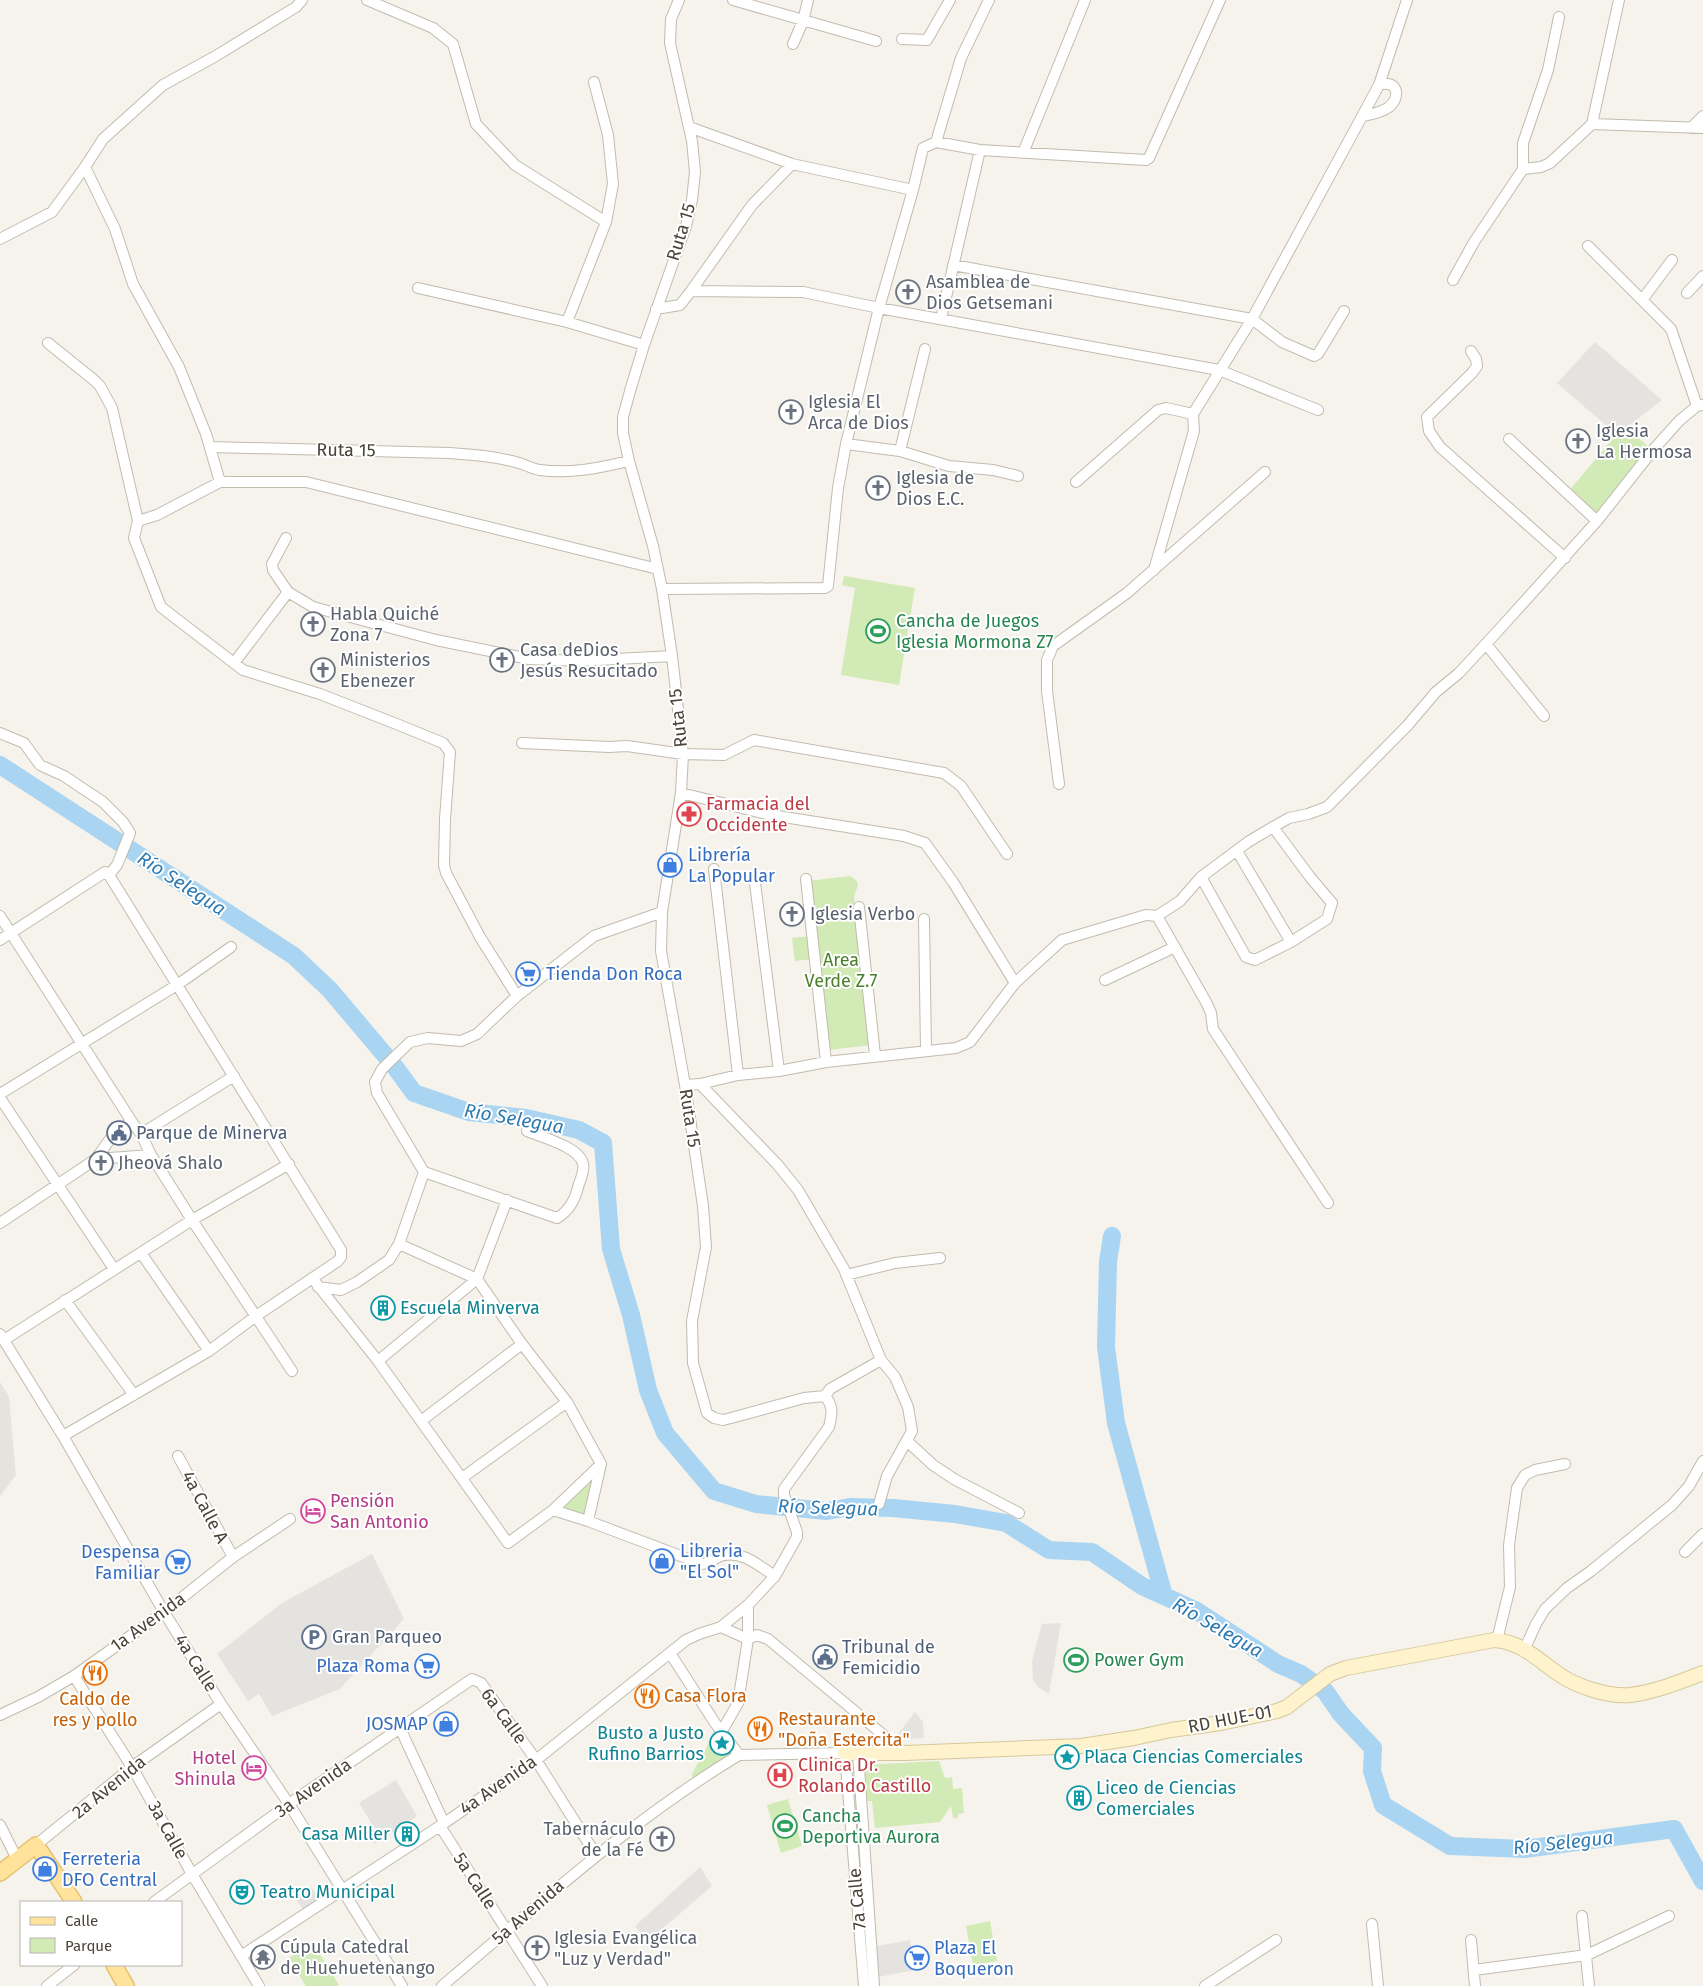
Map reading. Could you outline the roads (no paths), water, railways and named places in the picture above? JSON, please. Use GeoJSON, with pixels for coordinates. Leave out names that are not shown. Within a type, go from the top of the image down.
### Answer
{"type":"FeatureCollection","features":[{"type":"Feature","properties":{"kind":"main road","name":"2a Avenida"},"geometry":{"type":"LineString","coordinates":[[0,1873],[36,1846]]}},
{"type":"Feature","properties":{"kind":"main road"},"geometry":{"type":"LineString","coordinates":[[36,1846],[73,1901]]}},
{"type":"Feature","properties":{"kind":"main road"},"geometry":{"type":"LineString","coordinates":[[115,1966],[126,1986]]}},
{"type":"Feature","properties":{"kind":"street"},"geometry":{"type":"LineString","coordinates":[[0,239],[52,212],[103,139],[164,86],[280,17],[296,7],[302,0]]}},
{"type":"Feature","properties":{"kind":"street"},"geometry":{"type":"LineString","coordinates":[[367,0],[433,28],[452,44],[476,124],[515,165],[606,222]]}},
{"type":"Feature","properties":{"kind":"street","name":"Ruta 15"},"geometry":{"type":"LineString","coordinates":[[679,0],[671,19],[670,43],[689,127],[695,172],[692,200],[686,226],[644,345],[623,417],[623,433],[653,546],[662,589],[683,754],[681,793],[662,912],[662,951],[703,1206],[706,1247],[692,1321],[693,1363],[707,1412],[714,1418],[723,1420],[804,1398],[825,1396]]}},
{"type":"Feature","properties":{"kind":"street"},"geometry":{"type":"LineString","coordinates":[[733,0],[876,42]]}},
{"type":"Feature","properties":{"kind":"street"},"geometry":{"type":"LineString","coordinates":[[794,44],[804,21],[808,0]]}},
{"type":"Feature","properties":{"kind":"street"},"geometry":{"type":"LineString","coordinates":[[902,39],[928,40],[950,0]]}},
{"type":"Feature","properties":{"kind":"street"},"geometry":{"type":"LineString","coordinates":[[936,142],[961,58],[989,0]]}},
{"type":"Feature","properties":{"kind":"street"},"geometry":{"type":"LineString","coordinates":[[1023,153],[1085,0]]}},
{"type":"Feature","properties":{"kind":"street"},"geometry":{"type":"LineString","coordinates":[[662,589],[825,588],[828,586],[838,488],[846,444],[879,308],[923,148],[936,142],[980,150],[1143,161],[1150,158],[1220,0]]}},
{"type":"Feature","properties":{"kind":"street"},"geometry":{"type":"LineString","coordinates":[[1154,570],[1194,431],[1192,414],[1252,319],[1363,116],[1379,85],[1407,0]]}},
{"type":"Feature","properties":{"kind":"street"},"geometry":{"type":"LineString","coordinates":[[1523,169],[1542,167],[1550,163],[1592,124],[1620,0]]}},
{"type":"Feature","properties":{"kind":"street"},"geometry":{"type":"LineString","coordinates":[[1453,280],[1474,242],[1523,169],[1523,143],[1548,70],[1559,17]]}},
{"type":"Feature","properties":{"kind":"street"},"geometry":{"type":"LineString","coordinates":[[567,322],[606,222],[613,184],[608,135],[594,82]]}},
{"type":"Feature","properties":{"kind":"street"},"geometry":{"type":"LineString","coordinates":[[1363,116],[1380,112],[1390,106],[1396,97],[1396,90],[1393,85],[1388,82],[1379,85]]}},
{"type":"Feature","properties":{"kind":"street"},"geometry":{"type":"LineString","coordinates":[[1691,128],[1703,116]]}},
{"type":"Feature","properties":{"kind":"street"},"geometry":{"type":"LineString","coordinates":[[1592,124],[1703,128]]}},
{"type":"Feature","properties":{"kind":"street"},"geometry":{"type":"LineString","coordinates":[[689,127],[792,164],[913,190]]}},
{"type":"Feature","properties":{"kind":"street"},"geometry":{"type":"LineString","coordinates":[[941,319],[980,150]]}},
{"type":"Feature","properties":{"kind":"street"},"geometry":{"type":"LineString","coordinates":[[656,309],[680,305],[752,205],[792,164]]}},
{"type":"Feature","properties":{"kind":"street"},"geometry":{"type":"LineString","coordinates":[[85,167],[115,229],[133,284],[179,367],[210,447],[220,482]]}},
{"type":"Feature","properties":{"kind":"street"},"geometry":{"type":"LineString","coordinates":[[685,1085],[700,1084],[738,1075],[779,1071],[875,1055],[956,1048],[970,1042],[1015,983],[1062,940],[1146,915],[1157,916],[1180,901],[1201,877],[1273,827],[1290,818],[1327,807],[1407,726],[1436,692],[1459,673],[1486,644],[1565,558],[1679,421],[1700,406],[1671,329],[1588,246]]}},
{"type":"Feature","properties":{"kind":"street"},"geometry":{"type":"LineString","coordinates":[[1642,300],[1672,260]]}},
{"type":"Feature","properties":{"kind":"street"},"geometry":{"type":"LineString","coordinates":[[953,265],[1252,319],[1282,342],[1314,356],[1318,354],[1344,311]]}},
{"type":"Feature","properties":{"kind":"street"},"geometry":{"type":"LineString","coordinates":[[1687,293],[1703,276]]}},
{"type":"Feature","properties":{"kind":"street"},"geometry":{"type":"LineString","coordinates":[[418,288],[567,322],[644,345]]}},
{"type":"Feature","properties":{"kind":"street"},"geometry":{"type":"LineString","coordinates":[[691,291],[803,292],[879,308],[1219,370],[1318,410]]}},
{"type":"Feature","properties":{"kind":"street"},"geometry":{"type":"LineString","coordinates":[[48,343],[100,386],[112,408],[138,521],[134,538],[161,607],[243,670],[320,694],[443,743],[450,752],[445,819],[444,864],[446,873],[480,937],[517,996]]}},
{"type":"Feature","properties":{"kind":"street"},"geometry":{"type":"LineString","coordinates":[[900,451],[925,348]]}},
{"type":"Feature","properties":{"kind":"street"},"geometry":{"type":"LineString","coordinates":[[1470,351],[1476,358],[1477,366],[1427,417],[1428,431],[1440,447],[1565,558]]}},
{"type":"Feature","properties":{"kind":"street"},"geometry":{"type":"LineString","coordinates":[[1076,482],[1158,410],[1166,408],[1192,414]]}},
{"type":"Feature","properties":{"kind":"street"},"geometry":{"type":"LineString","coordinates":[[1509,440],[1597,521]]}},
{"type":"Feature","properties":{"kind":"street"},"geometry":{"type":"LineString","coordinates":[[846,444],[900,451],[949,466],[993,470],[1018,476]]}},
{"type":"Feature","properties":{"kind":"street","name":"Ruta 15"},"geometry":{"type":"LineString","coordinates":[[210,447],[449,453],[484,456],[519,463],[539,470],[555,471],[586,471],[629,461]]}},
{"type":"Feature","properties":{"kind":"street"},"geometry":{"type":"LineString","coordinates":[[1059,784],[1047,691],[1049,652],[1053,646],[1105,610],[1154,570],[1265,472]]}},
{"type":"Feature","properties":{"kind":"street"},"geometry":{"type":"LineString","coordinates":[[138,521],[157,514],[220,482],[306,482],[658,569]]}},
{"type":"Feature","properties":{"kind":"street"},"geometry":{"type":"LineString","coordinates":[[286,538],[272,564],[274,574],[288,592],[313,607],[345,617],[436,640],[529,659],[579,660],[672,656]]}},
{"type":"Feature","properties":{"kind":"street"},"geometry":{"type":"LineString","coordinates":[[234,663],[288,592]]}},
{"type":"Feature","properties":{"kind":"street"},"geometry":{"type":"LineString","coordinates":[[1486,644],[1544,716]]}},
{"type":"Feature","properties":{"kind":"street"},"geometry":{"type":"LineString","coordinates":[[0,733],[24,743],[40,765],[64,776],[103,802],[123,822],[130,833],[117,865],[110,875]]}},
{"type":"Feature","properties":{"kind":"street"},"geometry":{"type":"LineString","coordinates":[[522,743],[627,746],[683,754],[724,755],[754,740],[944,773],[961,786],[1008,854]]}},
{"type":"Feature","properties":{"kind":"street"},"geometry":{"type":"LineString","coordinates":[[681,793],[772,815],[904,836],[925,843],[953,882],[1015,983]]}},
{"type":"Feature","properties":{"kind":"street"},"geometry":{"type":"LineString","coordinates":[[1201,877],[1246,957],[1255,960],[1291,942],[1327,919],[1332,903],[1273,827]]}},
{"type":"Feature","properties":{"kind":"street"},"geometry":{"type":"LineString","coordinates":[[1237,851],[1291,942]]}},
{"type":"Feature","properties":{"kind":"street"},"geometry":{"type":"LineString","coordinates":[[714,869],[738,1075]]}},
{"type":"Feature","properties":{"kind":"street"},"geometry":{"type":"LineString","coordinates":[[0,940],[105,872],[110,875],[289,1164],[341,1250],[342,1257],[209,1351],[63,1436]]}},
{"type":"Feature","properties":{"kind":"street"},"geometry":{"type":"LineString","coordinates":[[806,879],[826,1062]]}},
{"type":"Feature","properties":{"kind":"street"},"geometry":{"type":"LineString","coordinates":[[755,883],[779,1071]]}},
{"type":"Feature","properties":{"kind":"street"},"geometry":{"type":"LineString","coordinates":[[859,907],[875,1055]]}},
{"type":"Feature","properties":{"kind":"street"},"geometry":{"type":"LineString","coordinates":[[527,1131],[565,1146],[576,1153],[583,1163],[583,1172],[575,1198],[563,1214],[557,1218],[424,1172],[377,1093],[375,1082],[382,1069],[410,1042],[428,1038],[461,1041],[477,1034],[517,996],[594,936],[662,912]]}},
{"type":"Feature","properties":{"kind":"street"},"geometry":{"type":"LineString","coordinates":[[0,916],[141,1134],[151,1155],[192,1220],[292,1371]]}},
{"type":"Feature","properties":{"kind":"street"},"geometry":{"type":"LineString","coordinates":[[1157,916],[1206,1002],[1211,1013],[1213,1029],[1328,1202]]}},
{"type":"Feature","properties":{"kind":"street"},"geometry":{"type":"LineString","coordinates":[[924,919],[926,1051]]}},
{"type":"Feature","properties":{"kind":"street"},"geometry":{"type":"LineString","coordinates":[[0,1094],[177,985],[232,947]]}},
{"type":"Feature","properties":{"kind":"street"},"geometry":{"type":"LineString","coordinates":[[1105,980],[1175,947]]}},
{"type":"Feature","properties":{"kind":"street"},"geometry":{"type":"LineString","coordinates":[[141,1134],[234,1076]]}},
{"type":"Feature","properties":{"kind":"street"},"geometry":{"type":"LineString","coordinates":[[700,1084],[777,1164],[798,1190],[846,1275],[881,1360],[895,1377],[908,1407],[912,1431],[887,1476],[879,1504]]}},
{"type":"Feature","properties":{"kind":"street"},"geometry":{"type":"LineString","coordinates":[[0,1098],[114,1269]]}},
{"type":"Feature","properties":{"kind":"street"},"geometry":{"type":"LineString","coordinates":[[0,1222],[96,1159],[115,1132],[132,1122]]}},
{"type":"Feature","properties":{"kind":"street"},"geometry":{"type":"LineString","coordinates":[[96,1159],[151,1155]]}},
{"type":"Feature","properties":{"kind":"street"},"geometry":{"type":"LineString","coordinates":[[2,1337],[65,1300],[192,1220],[289,1164]]}},
{"type":"Feature","properties":{"kind":"street"},"geometry":{"type":"LineString","coordinates":[[318,1287],[341,1290],[357,1282],[389,1260],[399,1244],[424,1172]]}},
{"type":"Feature","properties":{"kind":"street"},"geometry":{"type":"LineString","coordinates":[[378,1360],[477,1279],[507,1200]]}},
{"type":"Feature","properties":{"kind":"street"},"geometry":{"type":"LineString","coordinates":[[399,1244],[477,1279],[522,1344],[567,1402],[601,1464],[588,1521]]}},
{"type":"Feature","properties":{"kind":"street"},"geometry":{"type":"LineString","coordinates":[[141,1253],[209,1351]]}},
{"type":"Feature","properties":{"kind":"street"},"geometry":{"type":"LineString","coordinates":[[846,1275],[895,1263],[940,1258]]}},
{"type":"Feature","properties":{"kind":"street"},"geometry":{"type":"LineString","coordinates":[[312,1278],[378,1360],[508,1543],[553,1510],[601,1464]]}},
{"type":"Feature","properties":{"kind":"street"},"geometry":{"type":"LineString","coordinates":[[65,1300],[134,1395]]}},
{"type":"Feature","properties":{"kind":"street","name":"4a Calle"},"geometry":{"type":"LineString","coordinates":[[2,1337],[63,1436],[164,1612],[221,1704],[343,1890],[402,1986]]}},
{"type":"Feature","properties":{"kind":"street"},"geometry":{"type":"LineString","coordinates":[[421,1421],[522,1344]]}},
{"type":"Feature","properties":{"kind":"street"},"geometry":{"type":"LineString","coordinates":[[722,1731],[738,1702],[748,1639],[748,1605],[775,1576],[797,1537],[794,1522],[784,1495],[784,1489],[829,1427],[832,1404],[825,1396],[830,1389],[881,1360]]}},
{"type":"Feature","properties":{"kind":"street"},"geometry":{"type":"LineString","coordinates":[[462,1478],[567,1402]]}},
{"type":"Feature","properties":{"kind":"street"},"geometry":{"type":"LineString","coordinates":[[908,1441],[933,1465],[954,1479],[1019,1513]]}},
{"type":"Feature","properties":{"kind":"street","name":"4a Calle A"},"geometry":{"type":"LineString","coordinates":[[178,1456],[232,1557]]}},
{"type":"Feature","properties":{"kind":"street"},"geometry":{"type":"LineString","coordinates":[[1525,1648],[1536,1624],[1546,1609],[1567,1588],[1591,1571],[1672,1505],[1689,1486],[1703,1461]]}},
{"type":"Feature","properties":{"kind":"street"},"geometry":{"type":"LineString","coordinates":[[1496,1640],[1510,1587],[1509,1545],[1516,1488],[1525,1475],[1535,1470],[1564,1464]]}},
{"type":"Feature","properties":{"kind":"street"},"geometry":{"type":"LineString","coordinates":[[553,1510],[588,1521],[702,1564],[712,1562],[724,1556],[743,1556],[775,1576]]}},
{"type":"Feature","properties":{"kind":"street","name":"1a Avenida"},"geometry":{"type":"LineString","coordinates":[[0,1715],[38,1697],[74,1676],[164,1612],[232,1557],[290,1519]]}},
{"type":"Feature","properties":{"kind":"street"},"geometry":{"type":"LineString","coordinates":[[1685,1552],[1703,1534]]}},
{"type":"Feature","properties":{"kind":"street","name":"4a Avenida"},"geometry":{"type":"LineString","coordinates":[[241,1956],[536,1760],[686,1640],[721,1626],[748,1605]]}},
{"type":"Feature","properties":{"kind":"street"},"geometry":{"type":"LineString","coordinates":[[721,1626],[748,1639],[757,1635],[768,1639],[904,1753]]}},
{"type":"Feature","properties":{"kind":"street","name":"RD HUE-01"},"geometry":{"type":"LineString","coordinates":[[851,1753],[904,1753],[1081,1746],[1221,1723],[1277,1711],[1287,1706],[1330,1674],[1346,1668],[1496,1640],[1506,1641],[1525,1648],[1562,1676],[1586,1687],[1609,1693],[1627,1695],[1643,1693],[1703,1673]]}},
{"type":"Feature","properties":{"kind":"street"},"geometry":{"type":"LineString","coordinates":[[670,1653],[715,1723],[739,1755],[851,1753]]}},
{"type":"Feature","properties":{"kind":"street","name":"3a Calle"},"geometry":{"type":"LineString","coordinates":[[74,1676],[132,1767],[258,1986]]}},
{"type":"Feature","properties":{"kind":"street","name":"6a Calle"},"geometry":{"type":"LineString","coordinates":[[475,1679],[481,1682],[536,1760],[596,1855]]}},
{"type":"Feature","properties":{"kind":"street","name":"3a Avenida"},"geometry":{"type":"LineString","coordinates":[[155,1901],[288,1804],[469,1680],[475,1679]]}},
{"type":"Feature","properties":{"kind":"street","name":"2a Avenida"},"geometry":{"type":"LineString","coordinates":[[36,1846],[132,1767],[221,1704]]}},
{"type":"Feature","properties":{"kind":"street","name":"5a Calle"},"geometry":{"type":"LineString","coordinates":[[400,1728],[442,1824],[542,1986]]}},
{"type":"Feature","properties":{"kind":"street","name":"7a Calle"},"geometry":{"type":"LineString","coordinates":[[851,1753],[864,1986]]}},
{"type":"Feature","properties":{"kind":"street","name":"7a Calle"},"geometry":{"type":"LineString","coordinates":[[851,1753],[874,1986]]}},
{"type":"Feature","properties":{"kind":"street","name":"5a Avenida"},"geometry":{"type":"LineString","coordinates":[[442,1986],[596,1855],[692,1784],[739,1755]]}},
{"type":"Feature","properties":{"kind":"street"},"geometry":{"type":"LineString","coordinates":[[0,1825],[17,1859]]}},
{"type":"Feature","properties":{"kind":"street"},"geometry":{"type":"LineString","coordinates":[[1582,1916],[1589,1986]]}},
{"type":"Feature","properties":{"kind":"street"},"geometry":{"type":"LineString","coordinates":[[1474,1970],[1587,1955],[1668,1916]]}},
{"type":"Feature","properties":{"kind":"street"},"geometry":{"type":"LineString","coordinates":[[1372,1924],[1378,1986]]}},
{"type":"Feature","properties":{"kind":"street"},"geometry":{"type":"LineString","coordinates":[[1205,1986],[1276,1940]]}},
{"type":"Feature","properties":{"kind":"street"},"geometry":{"type":"LineString","coordinates":[[1471,1940],[1475,1986]]}},
{"type":"Feature","properties":{"kind":"street"},"geometry":{"type":"LineString","coordinates":[[47,1986],[73,1966]]}},
{"type":"Feature","properties":{"kind":"waterway","name":"Río Selegua"},"geometry":{"type":"LineString","coordinates":[[0,765],[294,956],[330,990],[395,1067],[414,1093],[469,1112],[526,1118],[579,1130],[603,1143],[611,1249],[631,1315],[648,1390],[665,1433],[714,1491],[756,1504],[827,1511],[850,1507],[893,1508],[955,1514],[1006,1523],[1049,1550],[1092,1552],[1142,1586],[1197,1611],[1278,1664],[1301,1674],[1325,1691],[1341,1714],[1373,1748],[1372,1771],[1383,1805],[1450,1846],[1524,1849],[1674,1829],[1703,1881]]}},
{"type":"Feature","properties":{"kind":"waterway"},"geometry":{"type":"LineString","coordinates":[[1112,1236],[1108,1262],[1106,1347],[1116,1423],[1164,1596]]}},
{"type":"Feature","properties":{"kind":"place","name":"Asamblea de Dios Getsemani"},"geometry":{"type":"Point","coordinates":[908,292]}},
{"type":"Feature","properties":{"kind":"place","name":"Iglesia El Arca de Dios"},"geometry":{"type":"Point","coordinates":[791,412]}},
{"type":"Feature","properties":{"kind":"place","name":"Iglesia La Hermosa"},"geometry":{"type":"Point","coordinates":[1578,441]}},
{"type":"Feature","properties":{"kind":"place","name":"Iglesia de Dios E.C."},"geometry":{"type":"Point","coordinates":[878,488]}},
{"type":"Feature","properties":{"kind":"place","name":"Habla Quiché Zona 7"},"geometry":{"type":"Point","coordinates":[313,624]}},
{"type":"Feature","properties":{"kind":"place","name":"Cancha de Juegos Iglesia Mormona Z7"},"geometry":{"type":"Point","coordinates":[878,631]}},
{"type":"Feature","properties":{"kind":"place","name":"Casa deDios Jesús Resucitado"},"geometry":{"type":"Point","coordinates":[502,660]}},
{"type":"Feature","properties":{"kind":"place","name":"Ministerios Ebenezer"},"geometry":{"type":"Point","coordinates":[323,670]}},
{"type":"Feature","properties":{"kind":"place","name":"Farmacia del Occidente"},"geometry":{"type":"Point","coordinates":[689,814]}},
{"type":"Feature","properties":{"kind":"place","name":"Librería La Popular"},"geometry":{"type":"Point","coordinates":[670,865]}},
{"type":"Feature","properties":{"kind":"place","name":"Iglesia Verbo"},"geometry":{"type":"Point","coordinates":[792,914]}},
{"type":"Feature","properties":{"kind":"place","name":"Tienda Don Roca"},"geometry":{"type":"Point","coordinates":[528,974]}},
{"type":"Feature","properties":{"kind":"place","name":"Parque de Minerva"},"geometry":{"type":"Point","coordinates":[119,1133]}},
{"type":"Feature","properties":{"kind":"place","name":"Jheová Shalo"},"geometry":{"type":"Point","coordinates":[101,1163]}},
{"type":"Feature","properties":{"kind":"place","name":"Escuela Minverva"},"geometry":{"type":"Point","coordinates":[383,1308]}},
{"type":"Feature","properties":{"kind":"place","name":"Pensión San Antonio"},"geometry":{"type":"Point","coordinates":[313,1511]}},
{"type":"Feature","properties":{"kind":"place","name":"Libreria \"El Sol\""},"geometry":{"type":"Point","coordinates":[662,1561]}},
{"type":"Feature","properties":{"kind":"place","name":"Despensa Familiar"},"geometry":{"type":"Point","coordinates":[178,1562]}},
{"type":"Feature","properties":{"kind":"place","name":"Gran Parqueo"},"geometry":{"type":"Point","coordinates":[314,1637]}},
{"type":"Feature","properties":{"kind":"place","name":"Tribunal de Femicidio"},"geometry":{"type":"Point","coordinates":[825,1657]}},
{"type":"Feature","properties":{"kind":"place","name":"Power Gym"},"geometry":{"type":"Point","coordinates":[1076,1660]}},
{"type":"Feature","properties":{"kind":"place","name":"Plaza Roma"},"geometry":{"type":"Point","coordinates":[427,1666]}},
{"type":"Feature","properties":{"kind":"place","name":"Caldo de res y pollo"},"geometry":{"type":"Point","coordinates":[95,1673]}},
{"type":"Feature","properties":{"kind":"place","name":"Casa Flora"},"geometry":{"type":"Point","coordinates":[647,1696]}},
{"type":"Feature","properties":{"kind":"place","name":"JOSMAP"},"geometry":{"type":"Point","coordinates":[446,1724]}},
{"type":"Feature","properties":{"kind":"place","name":"Restaurante \"Doña Estercita\""},"geometry":{"type":"Point","coordinates":[760,1729]}},
{"type":"Feature","properties":{"kind":"place","name":"Busto a Justo Rufino Barrios"},"geometry":{"type":"Point","coordinates":[722,1743]}},
{"type":"Feature","properties":{"kind":"place","name":"Placa Ciencias Comerciales"},"geometry":{"type":"Point","coordinates":[1067,1757]}},
{"type":"Feature","properties":{"kind":"place","name":"Hotel Shinula"},"geometry":{"type":"Point","coordinates":[254,1768]}},
{"type":"Feature","properties":{"kind":"place","name":"Clinica Dr. Rolando Castillo"},"geometry":{"type":"Point","coordinates":[780,1775]}},
{"type":"Feature","properties":{"kind":"place","name":"Liceo de Ciencias Comerciales"},"geometry":{"type":"Point","coordinates":[1079,1798]}},
{"type":"Feature","properties":{"kind":"place","name":"Cancha Deportiva Aurora"},"geometry":{"type":"Point","coordinates":[785,1826]}},
{"type":"Feature","properties":{"kind":"place","name":"Casa Miller"},"geometry":{"type":"Point","coordinates":[407,1834]}},
{"type":"Feature","properties":{"kind":"place","name":"Tabernáculo de la Fé"},"geometry":{"type":"Point","coordinates":[662,1839]}},
{"type":"Feature","properties":{"kind":"place","name":"Ferreteria DFO Central"},"geometry":{"type":"Point","coordinates":[45,1869]}},
{"type":"Feature","properties":{"kind":"place","name":"Teatro Municipal"},"geometry":{"type":"Point","coordinates":[242,1892]}},
{"type":"Feature","properties":{"kind":"place","name":"Iglesia Evangélica \"Luz y Verdad\""},"geometry":{"type":"Point","coordinates":[537,1948]}},
{"type":"Feature","properties":{"kind":"place","name":"Cúpula Catedral de Huehuetenango"},"geometry":{"type":"Point","coordinates":[263,1957]}},
{"type":"Feature","properties":{"kind":"place","name":"Plaza El Boqueron"},"geometry":{"type":"Point","coordinates":[917,1958]}},
{"type":"Feature","properties":{"kind":"park label","name":"Area Verde Z.7"},"geometry":{"type":"Point","coordinates":[841,970]}}]}
